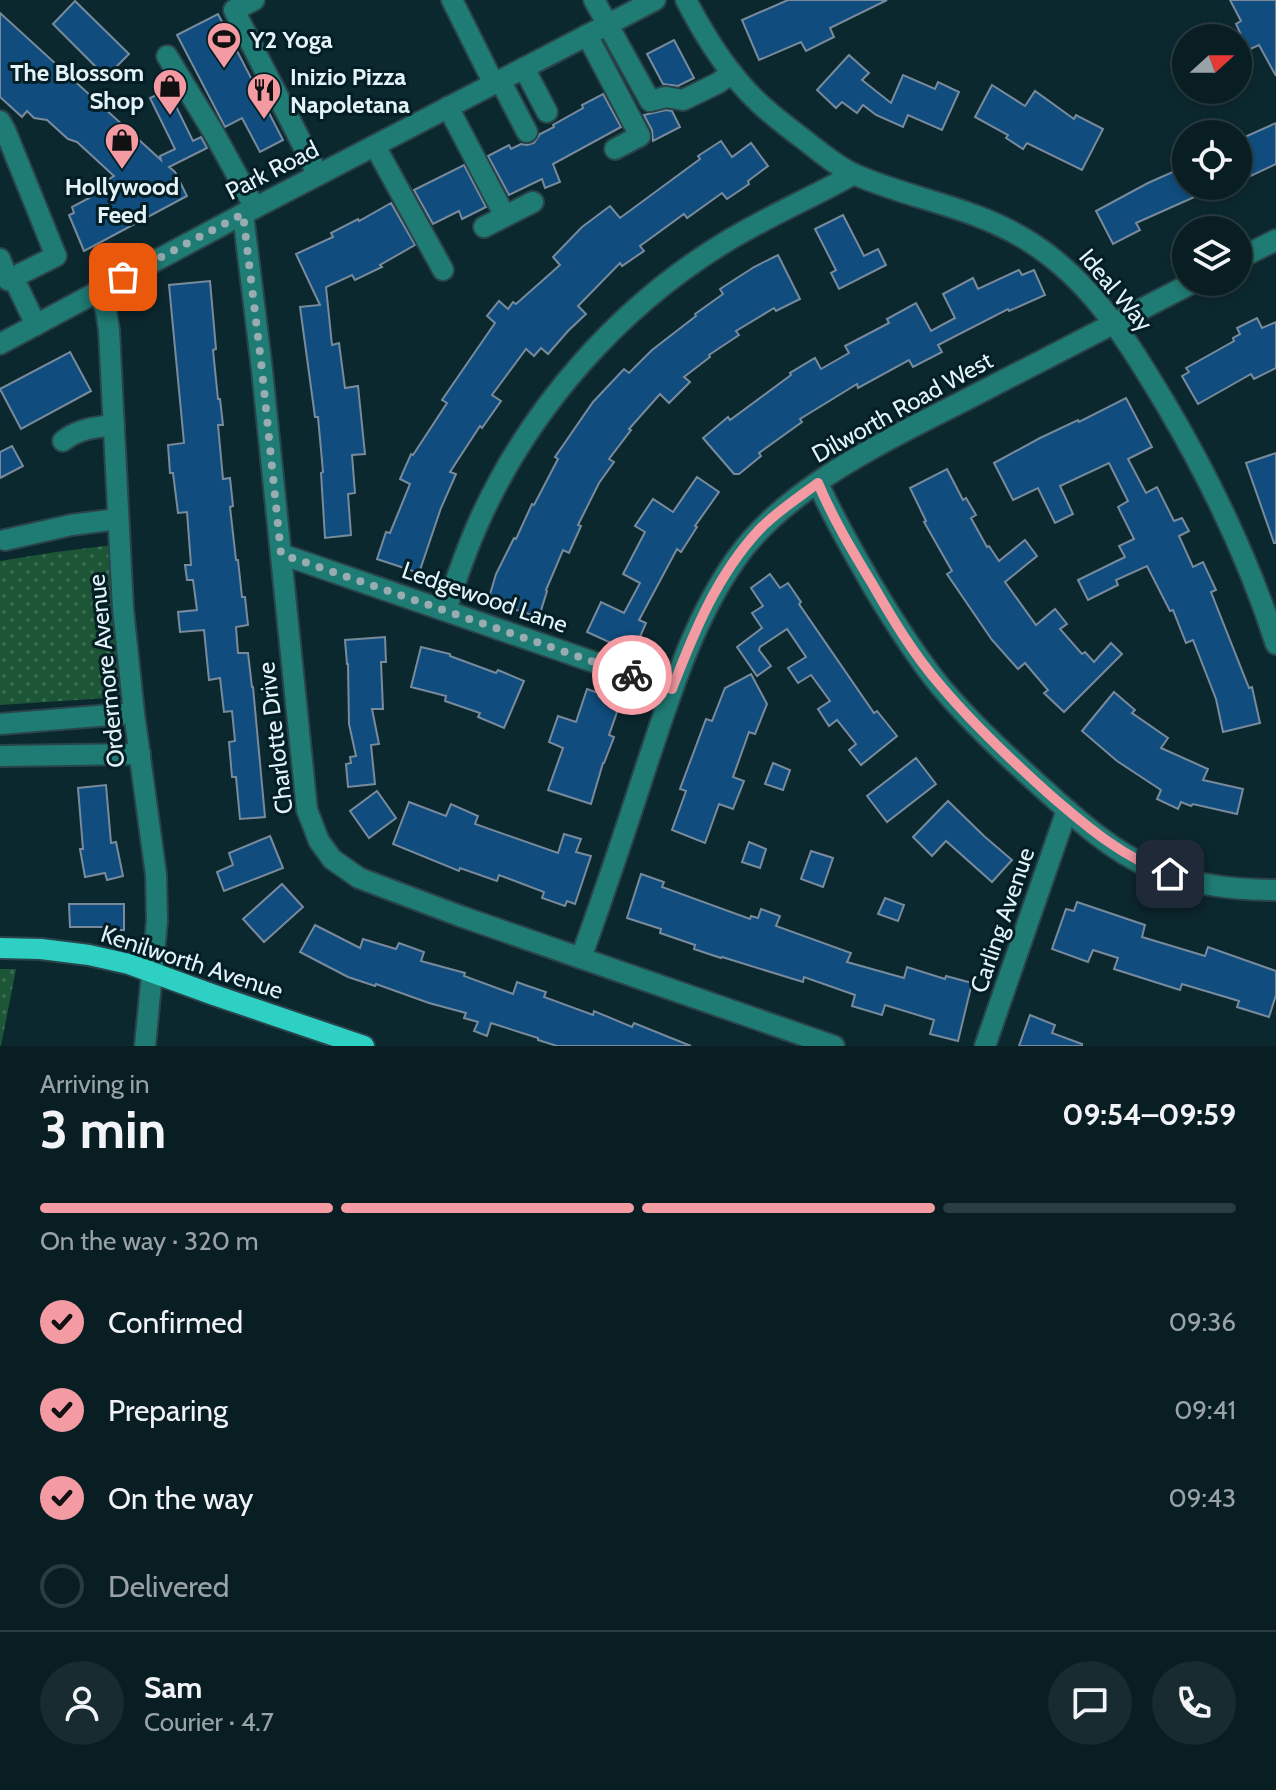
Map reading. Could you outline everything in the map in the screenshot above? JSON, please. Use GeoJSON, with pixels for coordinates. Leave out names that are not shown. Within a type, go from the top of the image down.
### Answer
{"type":"FeatureCollection","features":[{"type":"Feature","properties":{"kind":"main road","name":"Kenilworth Avenue"},"geometry":{"type":"LineString","coordinates":[[0,948],[41,949],[129,964],[364,1046]]}},
{"type":"Feature","properties":{"kind":"street"},"geometry":{"type":"LineString","coordinates":[[254,0],[234,10],[318,175]]}},
{"type":"Feature","properties":{"kind":"street"},"geometry":{"type":"LineString","coordinates":[[452,0],[527,132]]}},
{"type":"Feature","properties":{"kind":"street"},"geometry":{"type":"LineString","coordinates":[[594,0],[650,101],[666,97],[683,100],[732,73]]}},
{"type":"Feature","properties":{"kind":"street","name":"Park Road"},"geometry":{"type":"LineString","coordinates":[[0,344],[655,0]]}},
{"type":"Feature","properties":{"kind":"street","name":"Ideal Way"},"geometry":{"type":"LineString","coordinates":[[686,0],[702,31],[732,73],[778,120],[822,153],[854,174],[973,214],[1026,240],[1057,261],[1085,287],[1130,344],[1187,440],[1266,587],[1276,644]]}},
{"type":"Feature","properties":{"kind":"street"},"geometry":{"type":"LineString","coordinates":[[587,35],[640,136],[615,149]]}},
{"type":"Feature","properties":{"kind":"street"},"geometry":{"type":"LineString","coordinates":[[167,56],[215,135],[249,211]]}},
{"type":"Feature","properties":{"kind":"street"},"geometry":{"type":"LineString","coordinates":[[524,68],[547,112]]}},
{"type":"Feature","properties":{"kind":"street"},"geometry":{"type":"LineString","coordinates":[[448,107],[505,216]]}},
{"type":"Feature","properties":{"kind":"street"},"geometry":{"type":"LineString","coordinates":[[0,121],[56,256],[8,280],[0,259]]}},
{"type":"Feature","properties":{"kind":"street"},"geometry":{"type":"LineString","coordinates":[[375,146],[443,270]]}},
{"type":"Feature","properties":{"kind":"street"},"geometry":{"type":"LineString","coordinates":[[446,610],[480,518],[506,469],[537,420],[591,353],[651,295],[698,260],[775,213],[854,174]]}},
{"type":"Feature","properties":{"kind":"street"},"geometry":{"type":"LineString","coordinates":[[484,227],[533,202]]}},
{"type":"Feature","properties":{"kind":"street","name":"Charlotte Drive"},"geometry":{"type":"LineString","coordinates":[[249,211],[307,810],[319,841],[332,859],[359,878],[834,1046]]}},
{"type":"Feature","properties":{"kind":"street"},"geometry":{"type":"LineString","coordinates":[[1252,252],[1276,240]]}},
{"type":"Feature","properties":{"kind":"street"},"geometry":{"type":"LineString","coordinates":[[13,277],[36,325]]}},
{"type":"Feature","properties":{"kind":"street","name":"Ordermore Avenue"},"geometry":{"type":"LineString","coordinates":[[99,290],[109,330],[123,609],[156,875],[157,921],[145,1046]]}},
{"type":"Feature","properties":{"kind":"street","name":"Dilworth Road West"},"geometry":{"type":"LineString","coordinates":[[581,958],[672,689],[701,619],[736,558],[760,529],[818,483],[878,445],[1172,293]]}},
{"type":"Feature","properties":{"kind":"street"},"geometry":{"type":"LineString","coordinates":[[63,441],[89,428],[114,425]]}},
{"type":"Feature","properties":{"kind":"street"},"geometry":{"type":"LineString","coordinates":[[818,483],[835,521],[921,661],[980,730],[1067,810],[1107,842],[1152,868],[1209,885],[1276,890]]}},
{"type":"Feature","properties":{"kind":"street"},"geometry":{"type":"LineString","coordinates":[[5,540],[71,525],[118,519]]}},
{"type":"Feature","properties":{"kind":"street","name":"Ledgewood Lane"},"geometry":{"type":"LineString","coordinates":[[281,554],[672,689]]}},
{"type":"Feature","properties":{"kind":"street"},"geometry":{"type":"LineString","coordinates":[[0,724],[134,713]]}},
{"type":"Feature","properties":{"kind":"street"},"geometry":{"type":"LineString","coordinates":[[0,756],[140,754]]}},
{"type":"Feature","properties":{"kind":"street","name":"Carling Avenue"},"geometry":{"type":"LineString","coordinates":[[985,1046],[1067,810]]}},
{"type":"Feature","properties":{"kind":"green space"},"geometry":{"type":"Polygon","coordinates":[[[113,545],[123,697],[0,705],[0,561],[113,545]]]}},
{"type":"Feature","properties":{"kind":"green space"},"geometry":{"type":"Polygon","coordinates":[[[0,969],[16,969],[1,1046],[0,1046],[0,969]]]}},
{"type":"Feature","properties":{"kind":"building"},"geometry":{"type":"Polygon","coordinates":[[[788,0],[887,0],[830,28],[834,37],[806,51],[801,42],[759,60],[742,20],[788,0]]]}},
{"type":"Feature","properties":{"kind":"building"},"geometry":{"type":"Polygon","coordinates":[[[1230,0],[1276,0],[1276,76],[1259,45],[1252,48],[1252,24],[1236,24],[1241,21],[1230,0]]]}},
{"type":"Feature","properties":{"kind":"building"},"geometry":{"type":"Polygon","coordinates":[[[75,1],[129,54],[106,77],[53,24],[75,1]]]}},
{"type":"Feature","properties":{"kind":"building"},"geometry":{"type":"Polygon","coordinates":[[[0,13],[161,160],[160,156],[175,149],[150,98],[168,90],[193,141],[201,137],[207,148],[169,167],[175,172],[187,196],[84,251],[69,215],[74,213],[72,207],[93,196],[99,185],[114,176],[47,120],[34,118],[27,111],[22,117],[0,97],[0,13]]]}},
{"type":"Feature","properties":{"kind":"building"},"geometry":{"type":"Polygon","coordinates":[[[218,14],[283,140],[260,152],[242,118],[225,127],[177,35],[218,14]]]}},
{"type":"Feature","properties":{"kind":"building"},"geometry":{"type":"Polygon","coordinates":[[[674,40],[694,78],[678,86],[663,84],[647,54],[674,40]]]}},
{"type":"Feature","properties":{"kind":"building"},"geometry":{"type":"Polygon","coordinates":[[[849,55],[869,73],[862,80],[891,103],[903,75],[935,89],[938,82],[959,92],[942,130],[908,115],[903,127],[876,115],[863,105],[857,113],[842,102],[836,108],[817,90],[849,55]]]}},
{"type":"Feature","properties":{"kind":"building"},"geometry":{"type":"Polygon","coordinates":[[[992,85],[1025,106],[1035,91],[1074,119],[1076,115],[1103,129],[1082,170],[1027,143],[1023,149],[1006,138],[1008,135],[975,117],[992,85]]]}},
{"type":"Feature","properties":{"kind":"building"},"geometry":{"type":"Polygon","coordinates":[[[603,94],[621,127],[553,164],[560,182],[545,188],[542,179],[509,195],[488,156],[509,145],[511,149],[534,143],[540,134],[603,94]]]}},
{"type":"Feature","properties":{"kind":"building"},"geometry":{"type":"Polygon","coordinates":[[[672,111],[680,127],[653,141],[652,130],[644,115],[672,111]]]}},
{"type":"Feature","properties":{"kind":"building"},"geometry":{"type":"Polygon","coordinates":[[[1276,123],[1276,164],[1252,175],[1252,134],[1276,123]]]}},
{"type":"Feature","properties":{"kind":"building"},"geometry":{"type":"Polygon","coordinates":[[[721,141],[732,157],[751,143],[768,166],[727,199],[722,193],[687,218],[684,214],[640,246],[644,251],[622,266],[620,263],[578,306],[586,314],[548,354],[541,348],[534,356],[526,349],[492,395],[501,401],[482,428],[480,426],[450,472],[456,474],[419,573],[377,559],[386,532],[390,533],[410,484],[400,479],[411,454],[447,403],[442,400],[495,323],[487,316],[499,301],[508,309],[513,302],[516,304],[560,265],[553,257],[582,227],[610,206],[620,218],[721,141]]]}},
{"type":"Feature","properties":{"kind":"building"},"geometry":{"type":"Polygon","coordinates":[[[464,165],[486,207],[462,219],[459,211],[433,224],[414,190],[464,165]]]}},
{"type":"Feature","properties":{"kind":"building"},"geometry":{"type":"Polygon","coordinates":[[[1172,172],[1172,200],[1188,200],[1136,223],[1140,230],[1113,244],[1096,211],[1172,172]]]}},
{"type":"Feature","properties":{"kind":"building"},"geometry":{"type":"Polygon","coordinates":[[[391,203],[415,245],[355,280],[352,275],[326,287],[332,345],[339,343],[345,388],[358,386],[365,454],[352,455],[355,493],[348,494],[351,535],[325,538],[318,417],[315,417],[300,307],[320,305],[296,254],[333,237],[331,233],[391,203]]]}},
{"type":"Feature","properties":{"kind":"building"},"geometry":{"type":"Polygon","coordinates":[[[843,215],[864,256],[878,249],[886,265],[839,289],[831,273],[836,270],[815,229],[843,215]]]}},
{"type":"Feature","properties":{"kind":"building"},"geometry":{"type":"Polygon","coordinates":[[[778,255],[800,299],[776,311],[774,308],[736,331],[739,335],[684,377],[690,382],[669,403],[660,394],[629,429],[609,459],[614,462],[599,483],[578,525],[581,526],[569,553],[563,550],[546,590],[539,617],[488,601],[496,574],[558,459],[555,457],[593,402],[624,369],[629,373],[652,350],[723,294],[720,289],[778,255]]]}},
{"type":"Feature","properties":{"kind":"building"},"geometry":{"type":"Polygon","coordinates":[[[1019,270],[1022,275],[1034,270],[1045,295],[1008,309],[938,345],[942,352],[913,367],[909,360],[858,388],[857,384],[800,419],[802,422],[759,453],[761,456],[739,474],[734,474],[703,438],[790,373],[815,358],[821,369],[849,353],[845,346],[889,323],[887,319],[916,303],[931,331],[955,318],[943,294],[973,278],[978,289],[1019,270]]]}},
{"type":"Feature","properties":{"kind":"building"},"geometry":{"type":"Polygon","coordinates":[[[210,281],[216,349],[213,350],[223,425],[218,425],[223,479],[230,478],[236,560],[248,625],[236,627],[238,653],[248,653],[265,817],[240,819],[229,742],[235,741],[232,711],[224,712],[220,678],[209,680],[204,630],[180,632],[178,612],[197,610],[193,580],[187,580],[185,565],[191,565],[187,512],[178,513],[168,445],[184,443],[169,285],[210,281]]]}},
{"type":"Feature","properties":{"kind":"building"},"geometry":{"type":"Polygon","coordinates":[[[1257,318],[1262,328],[1276,322],[1276,368],[1254,379],[1251,374],[1198,404],[1182,376],[1189,372],[1186,368],[1234,341],[1233,338],[1240,334],[1237,328],[1257,318]]]}},
{"type":"Feature","properties":{"kind":"building"},"geometry":{"type":"Polygon","coordinates":[[[70,352],[91,391],[21,429],[0,389],[70,352]]]}},
{"type":"Feature","properties":{"kind":"building"},"geometry":{"type":"Polygon","coordinates":[[[1126,398],[1152,447],[1128,459],[1146,493],[1157,487],[1174,521],[1182,518],[1189,531],[1179,536],[1193,567],[1203,562],[1216,590],[1211,592],[1249,688],[1252,687],[1260,723],[1223,732],[1216,699],[1193,640],[1186,643],[1173,610],[1170,611],[1147,566],[1116,580],[1118,585],[1088,600],[1078,580],[1125,557],[1119,546],[1134,539],[1118,507],[1128,501],[1109,463],[1060,486],[1073,514],[1055,523],[1038,488],[1013,500],[994,463],[1126,398]]]}},
{"type":"Feature","properties":{"kind":"building"},"geometry":{"type":"Polygon","coordinates":[[[12,446],[23,466],[0,478],[0,452],[12,446]]]}},
{"type":"Feature","properties":{"kind":"building"},"geometry":{"type":"Polygon","coordinates":[[[1276,453],[1276,543],[1274,543],[1246,463],[1276,453]]]}},
{"type":"Feature","properties":{"kind":"building"},"geometry":{"type":"Polygon","coordinates":[[[947,469],[963,500],[966,498],[976,515],[971,518],[987,547],[999,561],[1025,540],[1037,556],[1005,582],[1036,625],[1055,609],[1067,624],[1060,629],[1082,654],[1085,652],[1094,662],[1111,643],[1122,654],[1064,712],[1044,693],[1048,690],[1025,663],[1018,669],[992,640],[947,574],[952,571],[924,522],[910,488],[947,469]]]}},
{"type":"Feature","properties":{"kind":"building"},"geometry":{"type":"Polygon","coordinates":[[[697,477],[719,492],[681,552],[677,549],[639,620],[646,623],[633,653],[587,632],[601,602],[624,613],[640,583],[623,574],[645,532],[635,526],[653,499],[673,512],[697,477]]]}},
{"type":"Feature","properties":{"kind":"building"},"geometry":{"type":"Polygon","coordinates":[[[770,574],[780,588],[788,583],[801,602],[799,604],[874,713],[877,711],[897,736],[861,765],[849,750],[856,744],[837,720],[829,726],[818,709],[830,701],[811,675],[798,683],[788,668],[806,657],[787,629],[760,647],[771,666],[757,676],[737,647],[762,628],[752,613],[763,606],[751,588],[770,574]]]}},
{"type":"Feature","properties":{"kind":"building"},"geometry":{"type":"Polygon","coordinates":[[[385,637],[386,662],[381,662],[383,709],[372,709],[379,744],[371,745],[375,784],[348,787],[346,764],[351,763],[350,757],[356,756],[349,724],[345,640],[385,637]]]}},
{"type":"Feature","properties":{"kind":"building"},"geometry":{"type":"Polygon","coordinates":[[[421,647],[450,654],[524,681],[504,728],[478,717],[480,713],[445,701],[446,696],[411,687],[421,647]]]}},
{"type":"Feature","properties":{"kind":"building"},"geometry":{"type":"Polygon","coordinates":[[[751,674],[767,704],[755,734],[749,732],[733,777],[744,781],[733,809],[719,804],[705,843],[672,830],[686,791],[680,789],[706,719],[712,721],[725,688],[751,674]]]}},
{"type":"Feature","properties":{"kind":"building"},"geometry":{"type":"Polygon","coordinates":[[[587,689],[621,701],[609,735],[614,737],[591,804],[548,790],[563,748],[549,742],[558,716],[576,722],[587,689]]]}},
{"type":"Feature","properties":{"kind":"building"},"geometry":{"type":"Polygon","coordinates":[[[1114,692],[1135,710],[1132,713],[1168,738],[1161,748],[1208,769],[1203,780],[1243,789],[1237,814],[1181,802],[1178,809],[1157,799],[1161,790],[1117,761],[1082,731],[1114,692]]]}},
{"type":"Feature","properties":{"kind":"building"},"geometry":{"type":"Polygon","coordinates":[[[916,758],[936,784],[887,822],[867,796],[916,758]]]}},
{"type":"Feature","properties":{"kind":"building"},"geometry":{"type":"Polygon","coordinates":[[[773,763],[790,770],[783,790],[765,784],[773,763]]]}},
{"type":"Feature","properties":{"kind":"building"},"geometry":{"type":"Polygon","coordinates":[[[106,785],[111,843],[116,842],[123,876],[107,880],[105,873],[85,877],[80,849],[83,849],[78,788],[106,785]]]}},
{"type":"Feature","properties":{"kind":"building"},"geometry":{"type":"Polygon","coordinates":[[[377,791],[396,818],[369,838],[350,811],[377,791]]]}},
{"type":"Feature","properties":{"kind":"building"},"geometry":{"type":"Polygon","coordinates":[[[948,801],[1012,860],[992,882],[946,841],[932,856],[913,837],[948,801]]]}},
{"type":"Feature","properties":{"kind":"building"},"geometry":{"type":"Polygon","coordinates":[[[409,802],[446,816],[451,804],[478,816],[475,824],[558,853],[564,834],[581,839],[576,852],[591,856],[575,904],[567,901],[565,906],[542,898],[544,892],[499,875],[497,881],[460,868],[459,871],[393,844],[409,802]]]}},
{"type":"Feature","properties":{"kind":"building"},"geometry":{"type":"Polygon","coordinates":[[[270,836],[283,868],[224,891],[217,872],[233,865],[229,853],[270,836]]]}},
{"type":"Feature","properties":{"kind":"building"},"geometry":{"type":"Polygon","coordinates":[[[749,842],[766,849],[760,868],[742,862],[749,842]]]}},
{"type":"Feature","properties":{"kind":"building"},"geometry":{"type":"Polygon","coordinates":[[[811,851],[833,858],[823,887],[801,879],[811,851]]]}},
{"type":"Feature","properties":{"kind":"building"},"geometry":{"type":"Polygon","coordinates":[[[641,874],[664,882],[662,887],[750,919],[751,916],[758,918],[761,909],[780,916],[776,926],[851,953],[847,962],[904,978],[907,967],[945,979],[946,976],[972,983],[958,1041],[930,1034],[934,1020],[885,1005],[882,1015],[852,1006],[855,995],[804,977],[803,982],[694,949],[695,945],[660,933],[661,929],[627,918],[641,874]]]}},
{"type":"Feature","properties":{"kind":"building"},"geometry":{"type":"Polygon","coordinates":[[[282,884],[303,907],[264,942],[243,919],[282,884]]]}},
{"type":"Feature","properties":{"kind":"building"},"geometry":{"type":"Polygon","coordinates":[[[885,898],[904,905],[898,921],[878,914],[885,898]]]}},
{"type":"Feature","properties":{"kind":"building"},"geometry":{"type":"Polygon","coordinates":[[[1077,902],[1145,925],[1142,937],[1205,956],[1208,947],[1276,971],[1276,995],[1269,1017],[1237,1007],[1239,1001],[1182,984],[1180,990],[1114,969],[1118,958],[1093,950],[1088,962],[1052,949],[1066,909],[1074,911],[1077,902]]]}},
{"type":"Feature","properties":{"kind":"building"},"geometry":{"type":"Polygon","coordinates":[[[69,904],[124,904],[124,930],[70,927],[69,904]]]}},
{"type":"Feature","properties":{"kind":"building"},"geometry":{"type":"Polygon","coordinates":[[[315,925],[360,948],[363,939],[396,949],[399,943],[424,952],[421,961],[465,973],[464,976],[513,994],[517,982],[546,992],[544,997],[593,1015],[594,1011],[632,1027],[634,1023],[691,1046],[557,1046],[491,1023],[487,1036],[474,1031],[478,1022],[464,1018],[466,1013],[348,977],[300,952],[315,925]]]}},
{"type":"Feature","properties":{"kind":"building"},"geometry":{"type":"Polygon","coordinates":[[[1030,1015],[1055,1025],[1052,1033],[1082,1046],[1019,1046],[1030,1015]]]}},
{"type":"Feature","properties":{"kind":"way so far"},"geometry":{"type":"LineString","coordinates":[[123,277],[243,214],[281,554],[632,675]]}},
{"type":"Feature","properties":{"kind":"place","name":"Y2 Yoga"},"geometry":{"type":"Point","coordinates":[224,70]}},
{"type":"Feature","properties":{"kind":"place","name":"The Blossom Shop"},"geometry":{"type":"Point","coordinates":[170,117]}},
{"type":"Feature","properties":{"kind":"place","name":"Inizio Pizza Napoletana"},"geometry":{"type":"Point","coordinates":[264,121]}},
{"type":"Feature","properties":{"kind":"place","name":"Hollywood Feed"},"geometry":{"type":"Point","coordinates":[122,171]}},
{"type":"Feature","properties":{"kind":"route"},"geometry":{"type":"LineString","coordinates":[[632,675],[672,689],[713,594],[736,558],[760,529],[818,483],[832,515],[895,622],[921,661],[980,730],[1107,842],[1132,858],[1170,874]]}}]}
